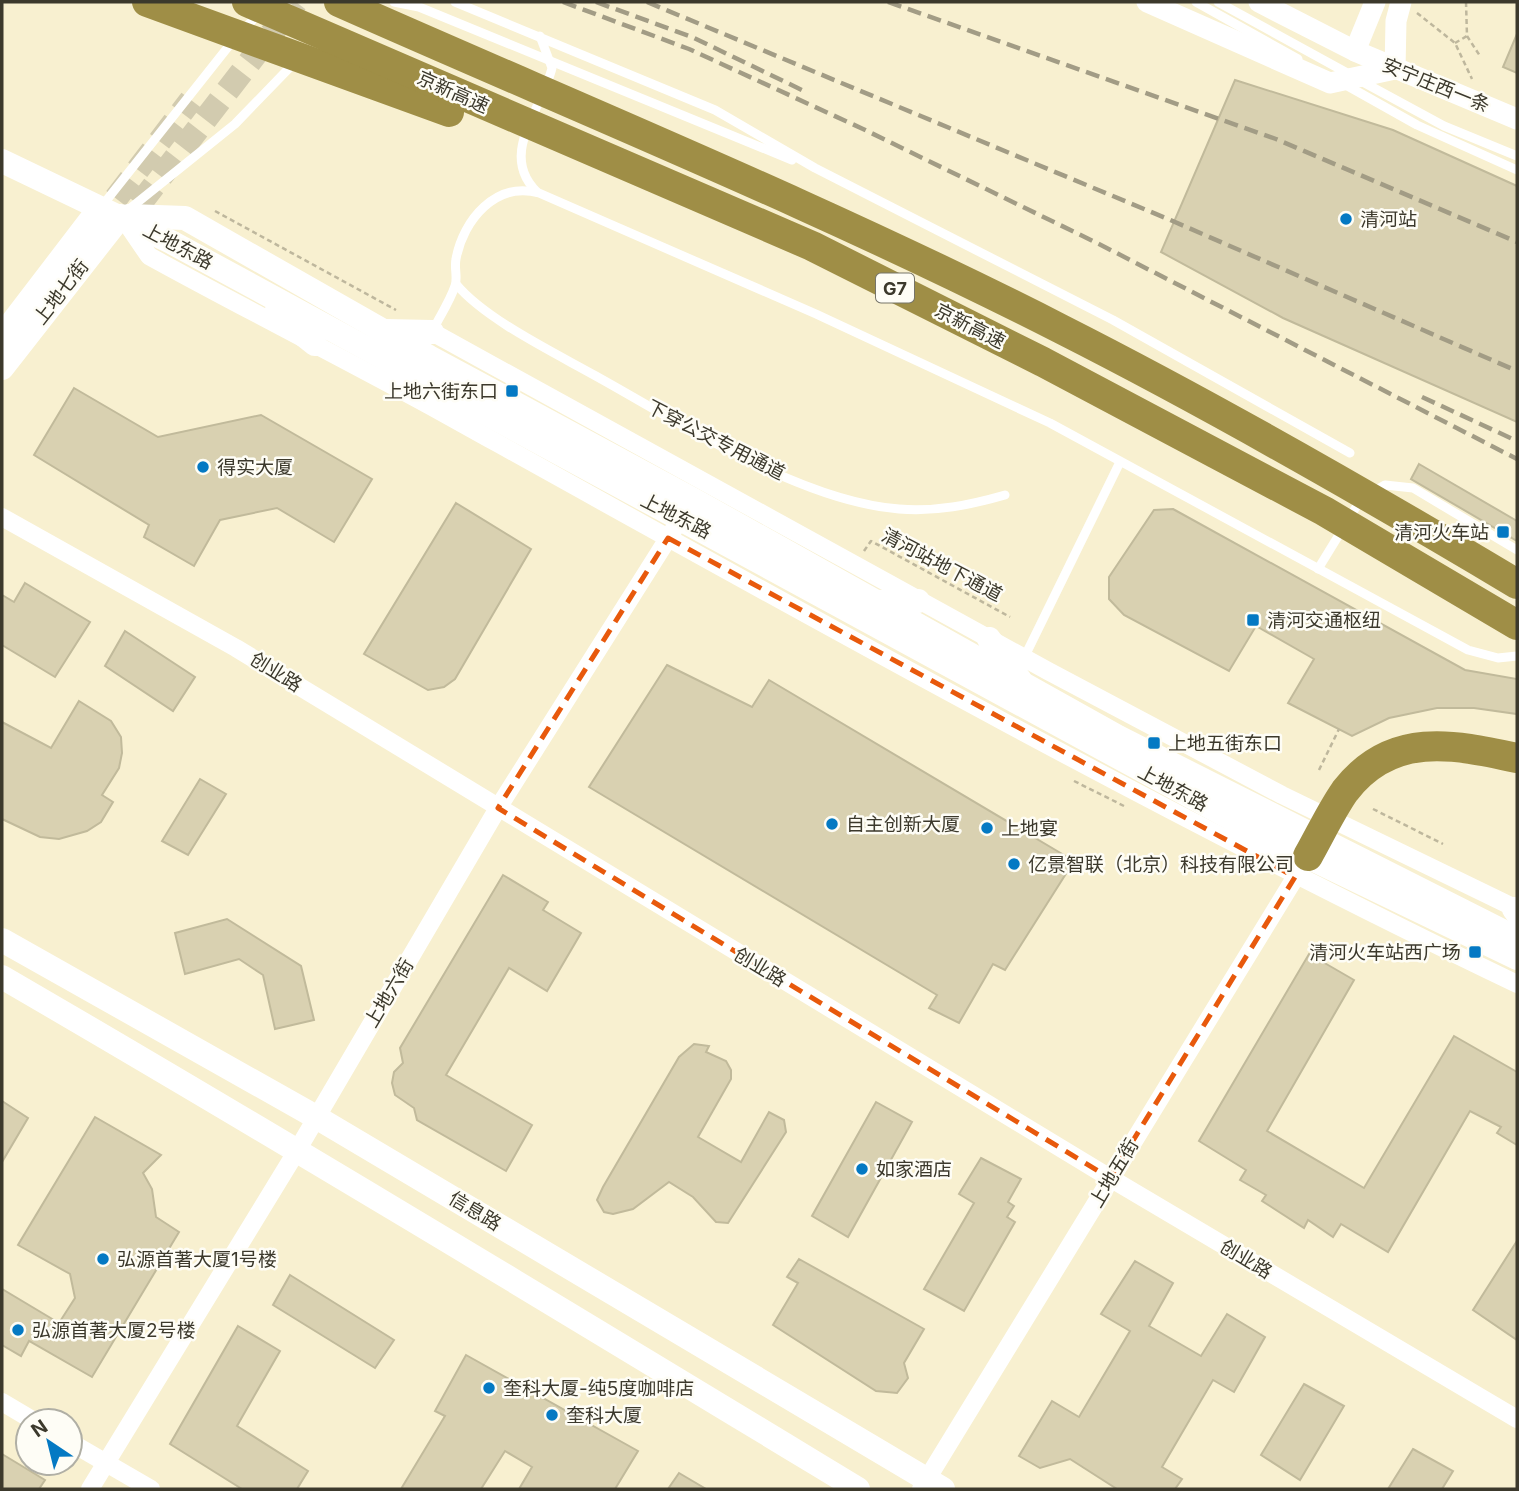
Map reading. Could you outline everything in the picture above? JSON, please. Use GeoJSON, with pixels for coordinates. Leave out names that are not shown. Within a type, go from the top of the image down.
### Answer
{"type":"FeatureCollection","features":[{"type":"Feature","properties":{"kind":"highway"},"geometry":{"type":"LineString","coordinates":[[148,2],[430,103],[713,226],[928,304]]}},
{"type":"Feature","properties":{"kind":"highway","name":"京新高速"},"geometry":{"type":"LineString","coordinates":[[247,2],[812,246],[1324,511],[1517,625]]}},
{"type":"Feature","properties":{"kind":"highway","name":"京新高速"},"geometry":{"type":"LineString","coordinates":[[342,8],[844,225],[1060,328],[1266,437],[1517,584]]}},
{"type":"Feature","properties":{"kind":"highway"},"geometry":{"type":"LineString","coordinates":[[1313,847],[1345,792],[1367,768],[1392,755],[1422,746],[1458,745],[1517,758]]}},
{"type":"Feature","properties":{"kind":"main road","name":"上地东路"},"geometry":{"type":"LineString","coordinates":[[2,161],[110,212],[651,491]]}},
{"type":"Feature","properties":{"kind":"main road","name":"上地东路"},"geometry":{"type":"LineString","coordinates":[[110,212],[185,218],[392,322],[651,491],[680,519],[1258,833],[1313,847],[1517,939]]}},
{"type":"Feature","properties":{"kind":"main road","name":"上地七街"},"geometry":{"type":"LineString","coordinates":[[2,336],[110,212]]}},
{"type":"Feature","properties":{"kind":"main road","name":"上地七街"},"geometry":{"type":"LineString","coordinates":[[2,368],[110,212]]}},
{"type":"Feature","properties":{"kind":"main road"},"geometry":{"type":"LineString","coordinates":[[264,292],[273,311],[315,344]]}},
{"type":"Feature","properties":{"kind":"main road"},"geometry":{"type":"LineString","coordinates":[[392,322],[432,332]]}},
{"type":"Feature","properties":{"kind":"main road","name":"上地东路"},"geometry":{"type":"LineString","coordinates":[[680,519],[872,602],[1517,958]]}},
{"type":"Feature","properties":{"kind":"main road"},"geometry":{"type":"LineString","coordinates":[[872,602],[918,601]]}},
{"type":"Feature","properties":{"kind":"main road"},"geometry":{"type":"LineString","coordinates":[[989,639],[1024,687]]}},
{"type":"Feature","properties":{"kind":"main road","name":"信息路"},"geometry":{"type":"LineString","coordinates":[[2,940],[316,1117],[930,1486]]}},
{"type":"Feature","properties":{"kind":"main road"},"geometry":{"type":"LineString","coordinates":[[2,977],[298,1149],[484,1266],[859,1489]]}},
{"type":"Feature","properties":{"kind":"street"},"geometry":{"type":"LineString","coordinates":[[1147,2],[1330,83],[1395,69],[1396,21],[1408,6]]}},
{"type":"Feature","properties":{"kind":"street","name":"安宁庄西一条"},"geometry":{"type":"LineString","coordinates":[[1259,2],[1354,51],[1517,119]]}},
{"type":"Feature","properties":{"kind":"street"},"geometry":{"type":"LineString","coordinates":[[1354,51],[1375,2]]}},
{"type":"Feature","properties":{"kind":"street"},"geometry":{"type":"LineString","coordinates":[[110,212],[149,256],[315,344],[651,491],[918,601],[1024,658],[1313,847],[1517,985]]}},
{"type":"Feature","properties":{"kind":"street"},"geometry":{"type":"LineString","coordinates":[[432,332],[651,491]]}},
{"type":"Feature","properties":{"kind":"street","name":"创业路"},"geometry":{"type":"LineString","coordinates":[[2,517],[236,648],[1110,1178],[1517,1419]]}},
{"type":"Feature","properties":{"kind":"street","name":"上地六街"},"geometry":{"type":"LineString","coordinates":[[90,1489],[298,1149],[498,808],[680,519]]}},
{"type":"Feature","properties":{"kind":"street"},"geometry":{"type":"LineString","coordinates":[[1313,847],[1516,910]]}},
{"type":"Feature","properties":{"kind":"street","name":"上地五街"},"geometry":{"type":"LineString","coordinates":[[930,1486],[1110,1178],[1313,847]]}},
{"type":"Feature","properties":{"kind":"street"},"geometry":{"type":"LineString","coordinates":[[84,1450],[151,1489]]}},
{"type":"Feature","properties":{"kind":"lane"},"geometry":{"type":"LineString","coordinates":[[110,212],[228,47],[270,2]]}},
{"type":"Feature","properties":{"kind":"lane"},"geometry":{"type":"LineString","coordinates":[[342,8],[363,2]]}},
{"type":"Feature","properties":{"kind":"lane"},"geometry":{"type":"LineString","coordinates":[[394,2],[419,7],[551,59],[705,126],[815,168]]}},
{"type":"Feature","properties":{"kind":"lane"},"geometry":{"type":"LineString","coordinates":[[455,2],[715,110],[815,168],[1066,295],[1350,453]]}},
{"type":"Feature","properties":{"kind":"lane"},"geometry":{"type":"LineString","coordinates":[[1196,2],[1417,125],[1517,170]]}},
{"type":"Feature","properties":{"kind":"lane"},"geometry":{"type":"LineString","coordinates":[[1217,2],[1444,125],[1517,156]]}},
{"type":"Feature","properties":{"kind":"lane"},"geometry":{"type":"LineString","coordinates":[[316,39],[326,29]]}},
{"type":"Feature","properties":{"kind":"lane"},"geometry":{"type":"LineString","coordinates":[[539,193],[527,181],[521,168],[524,137],[549,82],[551,59],[540,36]]}},
{"type":"Feature","properties":{"kind":"lane"},"geometry":{"type":"LineString","coordinates":[[110,212],[235,124],[307,49]]}},
{"type":"Feature","properties":{"kind":"lane"},"geometry":{"type":"LineString","coordinates":[[432,332],[456,284],[455,262],[461,237],[481,208],[509,191],[539,193],[816,314],[1050,424],[1468,650],[1499,658],[1517,656]]}},
{"type":"Feature","properties":{"kind":"lane","name":"下穿公交专用通道"},"geometry":{"type":"LineString","coordinates":[[456,284],[477,305],[557,354],[773,471],[821,490],[898,509],[940,509],[1004,495]]}},
{"type":"Feature","properties":{"kind":"lane"},"geometry":{"type":"LineString","coordinates":[[1024,658],[1120,461]]}},
{"type":"Feature","properties":{"kind":"lane"},"geometry":{"type":"LineString","coordinates":[[1318,569],[1360,499],[1385,485],[1413,488],[1517,550]]}},
{"type":"Feature","properties":{"kind":"path"},"geometry":{"type":"LineString","coordinates":[[1465,2],[1467,36],[1480,56]]}},
{"type":"Feature","properties":{"kind":"path"},"geometry":{"type":"LineString","coordinates":[[1408,6],[1455,43],[1467,36]]}},
{"type":"Feature","properties":{"kind":"path"},"geometry":{"type":"LineString","coordinates":[[185,218],[216,210],[392,322]]}},
{"type":"Feature","properties":{"kind":"path","name":"清河站地下通道"},"geometry":{"type":"LineString","coordinates":[[864,552],[871,541],[1010,617]]}},
{"type":"Feature","properties":{"kind":"path"},"geometry":{"type":"LineString","coordinates":[[1319,770],[1339,729]]}},
{"type":"Feature","properties":{"kind":"path"},"geometry":{"type":"LineString","coordinates":[[1074,781],[1132,810]]}},
{"type":"Feature","properties":{"kind":"path"},"geometry":{"type":"LineString","coordinates":[[1373,809],[1443,844]]}},
{"type":"Feature","properties":{"kind":"highlighted area"},"geometry":{"type":"Polygon","coordinates":[[[668,538],[1295,877],[1110,1178],[498,808],[668,538]]]}},
{"type":"Feature","properties":{"kind":"building"},"geometry":{"type":"Polygon","coordinates":[[[1517,34],[1517,73],[1503,67],[1517,34]]]}},
{"type":"Feature","properties":{"kind":"building","name":"清河站"},"geometry":{"type":"Polygon","coordinates":[[[1235,80],[1393,130],[1517,186],[1517,422],[1283,318],[1161,252],[1235,80]]]}},
{"type":"Feature","properties":{"kind":"building","name":"得实大厦"},"geometry":{"type":"Polygon","coordinates":[[[74,388],[158,437],[261,415],[372,479],[334,542],[277,508],[220,520],[194,566],[144,537],[149,525],[34,455],[74,388]]]}},
{"type":"Feature","properties":{"kind":"building"},"geometry":{"type":"Polygon","coordinates":[[[1419,464],[1517,521],[1517,541],[1411,479],[1419,464]]]}},
{"type":"Feature","properties":{"kind":"building"},"geometry":{"type":"Polygon","coordinates":[[[456,503],[531,549],[455,679],[444,687],[428,690],[364,654],[456,503]]]}},
{"type":"Feature","properties":{"kind":"building","name":"清河交通枢纽"},"geometry":{"type":"Polygon","coordinates":[[[1173,509],[1465,670],[1517,679],[1517,714],[1474,708],[1437,708],[1389,718],[1352,736],[1288,703],[1314,659],[1256,626],[1229,671],[1124,615],[1109,599],[1109,577],[1154,510],[1173,509]]]}},
{"type":"Feature","properties":{"kind":"building"},"geometry":{"type":"Polygon","coordinates":[[[25,583],[90,622],[55,677],[2,645],[2,595],[14,602],[25,583]]]}},
{"type":"Feature","properties":{"kind":"building"},"geometry":{"type":"Polygon","coordinates":[[[125,631],[195,677],[173,711],[105,666],[125,631]]]}},
{"type":"Feature","properties":{"kind":"building","name":"自主创新大厦"},"geometry":{"type":"Polygon","coordinates":[[[667,665],[752,707],[769,680],[1074,861],[1005,970],[993,964],[959,1023],[929,1008],[937,995],[589,787],[667,665]]]}},
{"type":"Feature","properties":{"kind":"building"},"geometry":{"type":"Polygon","coordinates":[[[79,701],[111,721],[121,737],[119,768],[102,795],[113,802],[101,822],[87,831],[59,839],[40,837],[2,819],[2,722],[51,748],[79,701]]]}},
{"type":"Feature","properties":{"kind":"building"},"geometry":{"type":"Polygon","coordinates":[[[200,779],[226,794],[188,855],[162,841],[200,779]]]}},
{"type":"Feature","properties":{"kind":"building"},"geometry":{"type":"Polygon","coordinates":[[[503,875],[548,902],[543,910],[581,933],[547,991],[509,968],[446,1075],[532,1125],[506,1171],[417,1120],[414,1108],[395,1095],[392,1083],[394,1072],[403,1063],[400,1048],[503,875]]]}},
{"type":"Feature","properties":{"kind":"building"},"geometry":{"type":"Polygon","coordinates":[[[227,919],[301,966],[314,1020],[275,1029],[263,975],[239,959],[185,974],[175,933],[227,919]]]}},
{"type":"Feature","properties":{"kind":"building"},"geometry":{"type":"Polygon","coordinates":[[[1309,954],[1354,980],[1267,1131],[1364,1188],[1454,1036],[1517,1072],[1517,1145],[1497,1133],[1501,1127],[1470,1111],[1388,1252],[1341,1224],[1333,1237],[1308,1220],[1304,1228],[1262,1201],[1266,1195],[1240,1180],[1246,1170],[1199,1141],[1309,954]]]}},
{"type":"Feature","properties":{"kind":"building"},"geometry":{"type":"Polygon","coordinates":[[[694,1044],[709,1046],[706,1052],[726,1061],[731,1070],[731,1079],[698,1137],[741,1162],[769,1112],[784,1120],[786,1132],[728,1223],[716,1222],[693,1197],[669,1182],[633,1209],[613,1214],[604,1212],[597,1200],[603,1187],[679,1057],[694,1044]]]}},
{"type":"Feature","properties":{"kind":"building"},"geometry":{"type":"Polygon","coordinates":[[[2,1101],[28,1118],[2,1162],[2,1101]]]}},
{"type":"Feature","properties":{"kind":"building","name":"如家酒店"},"geometry":{"type":"Polygon","coordinates":[[[876,1102],[912,1122],[848,1237],[812,1216],[876,1102]]]}},
{"type":"Feature","properties":{"kind":"building","name":"弘源首著大厦1号楼"},"geometry":{"type":"Polygon","coordinates":[[[95,1117],[161,1155],[143,1173],[152,1189],[156,1217],[179,1232],[92,1377],[29,1341],[21,1356],[2,1345],[2,1289],[59,1323],[75,1298],[70,1274],[18,1245],[95,1117]]]}},
{"type":"Feature","properties":{"kind":"building"},"geometry":{"type":"Polygon","coordinates":[[[981,1158],[1021,1179],[1008,1202],[1014,1206],[1007,1217],[1015,1222],[964,1311],[924,1289],[974,1203],[959,1194],[981,1158]]]}},
{"type":"Feature","properties":{"kind":"building"},"geometry":{"type":"Polygon","coordinates":[[[1517,1241],[1517,1340],[1473,1310],[1517,1241]]]}},
{"type":"Feature","properties":{"kind":"building"},"geometry":{"type":"Polygon","coordinates":[[[799,1259],[924,1329],[904,1363],[908,1378],[897,1393],[876,1391],[773,1325],[798,1283],[787,1277],[799,1259]]]}},
{"type":"Feature","properties":{"kind":"building"},"geometry":{"type":"Polygon","coordinates":[[[1135,1261],[1173,1283],[1149,1326],[1201,1356],[1227,1314],[1265,1337],[1234,1392],[1213,1380],[1162,1467],[1182,1479],[1175,1489],[1117,1489],[1070,1459],[1040,1468],[1019,1456],[1052,1401],[1079,1417],[1130,1331],[1101,1314],[1135,1261]]]}},
{"type":"Feature","properties":{"kind":"building"},"geometry":{"type":"Polygon","coordinates":[[[290,1275],[394,1340],[375,1368],[273,1305],[290,1275]]]}},
{"type":"Feature","properties":{"kind":"building"},"geometry":{"type":"Polygon","coordinates":[[[238,1326],[280,1351],[237,1426],[308,1471],[297,1489],[242,1489],[170,1444],[238,1326]]]}},
{"type":"Feature","properties":{"kind":"building"},"geometry":{"type":"Polygon","coordinates":[[[466,1355],[638,1451],[615,1489],[519,1489],[532,1467],[505,1451],[481,1489],[401,1489],[445,1416],[435,1411],[466,1355]]]}},
{"type":"Feature","properties":{"kind":"building"},"geometry":{"type":"Polygon","coordinates":[[[1304,1384],[1344,1406],[1300,1480],[1261,1455],[1304,1384]]]}},
{"type":"Feature","properties":{"kind":"building"},"geometry":{"type":"Polygon","coordinates":[[[1413,1449],[1453,1471],[1442,1489],[1388,1489],[1413,1449]]]}},
{"type":"Feature","properties":{"kind":"building"},"geometry":{"type":"Polygon","coordinates":[[[2,1454],[14,1461],[14,1477],[40,1477],[45,1480],[39,1489],[2,1489],[2,1454]]]}},
{"type":"Feature","properties":{"kind":"building"},"geometry":{"type":"Polygon","coordinates":[[[679,1473],[706,1489],[668,1489],[679,1473]]]}},
{"type":"Feature","properties":{"kind":"tunnel"},"geometry":{"type":"LineString","coordinates":[[139,205],[296,2]]}},
{"type":"Feature","properties":{"kind":"tunnel"},"geometry":{"type":"LineString","coordinates":[[94,227],[191,100]]}},
{"type":"Feature","properties":{"kind":"railway"},"geometry":{"type":"LineString","coordinates":[[563,2],[689,49],[863,129],[1099,244],[1517,459]]}},
{"type":"Feature","properties":{"kind":"railway"},"geometry":{"type":"LineString","coordinates":[[596,2],[692,37],[804,91]]}},
{"type":"Feature","properties":{"kind":"railway"},"geometry":{"type":"LineString","coordinates":[[647,2],[1168,219],[1517,371]]}},
{"type":"Feature","properties":{"kind":"railway"},"geometry":{"type":"LineString","coordinates":[[888,2],[1276,139],[1517,242]]}},
{"type":"Feature","properties":{"kind":"railway"},"geometry":{"type":"LineString","coordinates":[[1422,397],[1517,441]]}},
{"type":"Feature","properties":{"kind":"place","name":"清河站"},"geometry":{"type":"Point","coordinates":[1346,219]}},
{"type":"Feature","properties":{"kind":"place","name":"上地六街东口"},"geometry":{"type":"Point","coordinates":[512,391]}},
{"type":"Feature","properties":{"kind":"place","name":"得实大厦"},"geometry":{"type":"Point","coordinates":[203,467]}},
{"type":"Feature","properties":{"kind":"place","name":"清河火车站"},"geometry":{"type":"Point","coordinates":[1503,532]}},
{"type":"Feature","properties":{"kind":"place","name":"清河交通枢纽"},"geometry":{"type":"Point","coordinates":[1253,620]}},
{"type":"Feature","properties":{"kind":"place","name":"上地五街东口"},"geometry":{"type":"Point","coordinates":[1154,743]}},
{"type":"Feature","properties":{"kind":"place","name":"自主创新大厦"},"geometry":{"type":"Point","coordinates":[832,824]}},
{"type":"Feature","properties":{"kind":"place","name":"上地宴"},"geometry":{"type":"Point","coordinates":[987,828]}},
{"type":"Feature","properties":{"kind":"place","name":"亿景智联（北京）科技有限公司"},"geometry":{"type":"Point","coordinates":[1014,864]}},
{"type":"Feature","properties":{"kind":"place","name":"清河火车站西广场"},"geometry":{"type":"Point","coordinates":[1475,952]}},
{"type":"Feature","properties":{"kind":"place","name":"如家酒店"},"geometry":{"type":"Point","coordinates":[862,1169]}},
{"type":"Feature","properties":{"kind":"place","name":"弘源首著大厦1号楼"},"geometry":{"type":"Point","coordinates":[103,1259]}},
{"type":"Feature","properties":{"kind":"place","name":"弘源首著大厦2号楼"},"geometry":{"type":"Point","coordinates":[18,1330]}},
{"type":"Feature","properties":{"kind":"place","name":"奎科大厦-纯5度咖啡店"},"geometry":{"type":"Point","coordinates":[489,1388]}},
{"type":"Feature","properties":{"kind":"place","name":"奎科大厦"},"geometry":{"type":"Point","coordinates":[552,1415]}}]}
